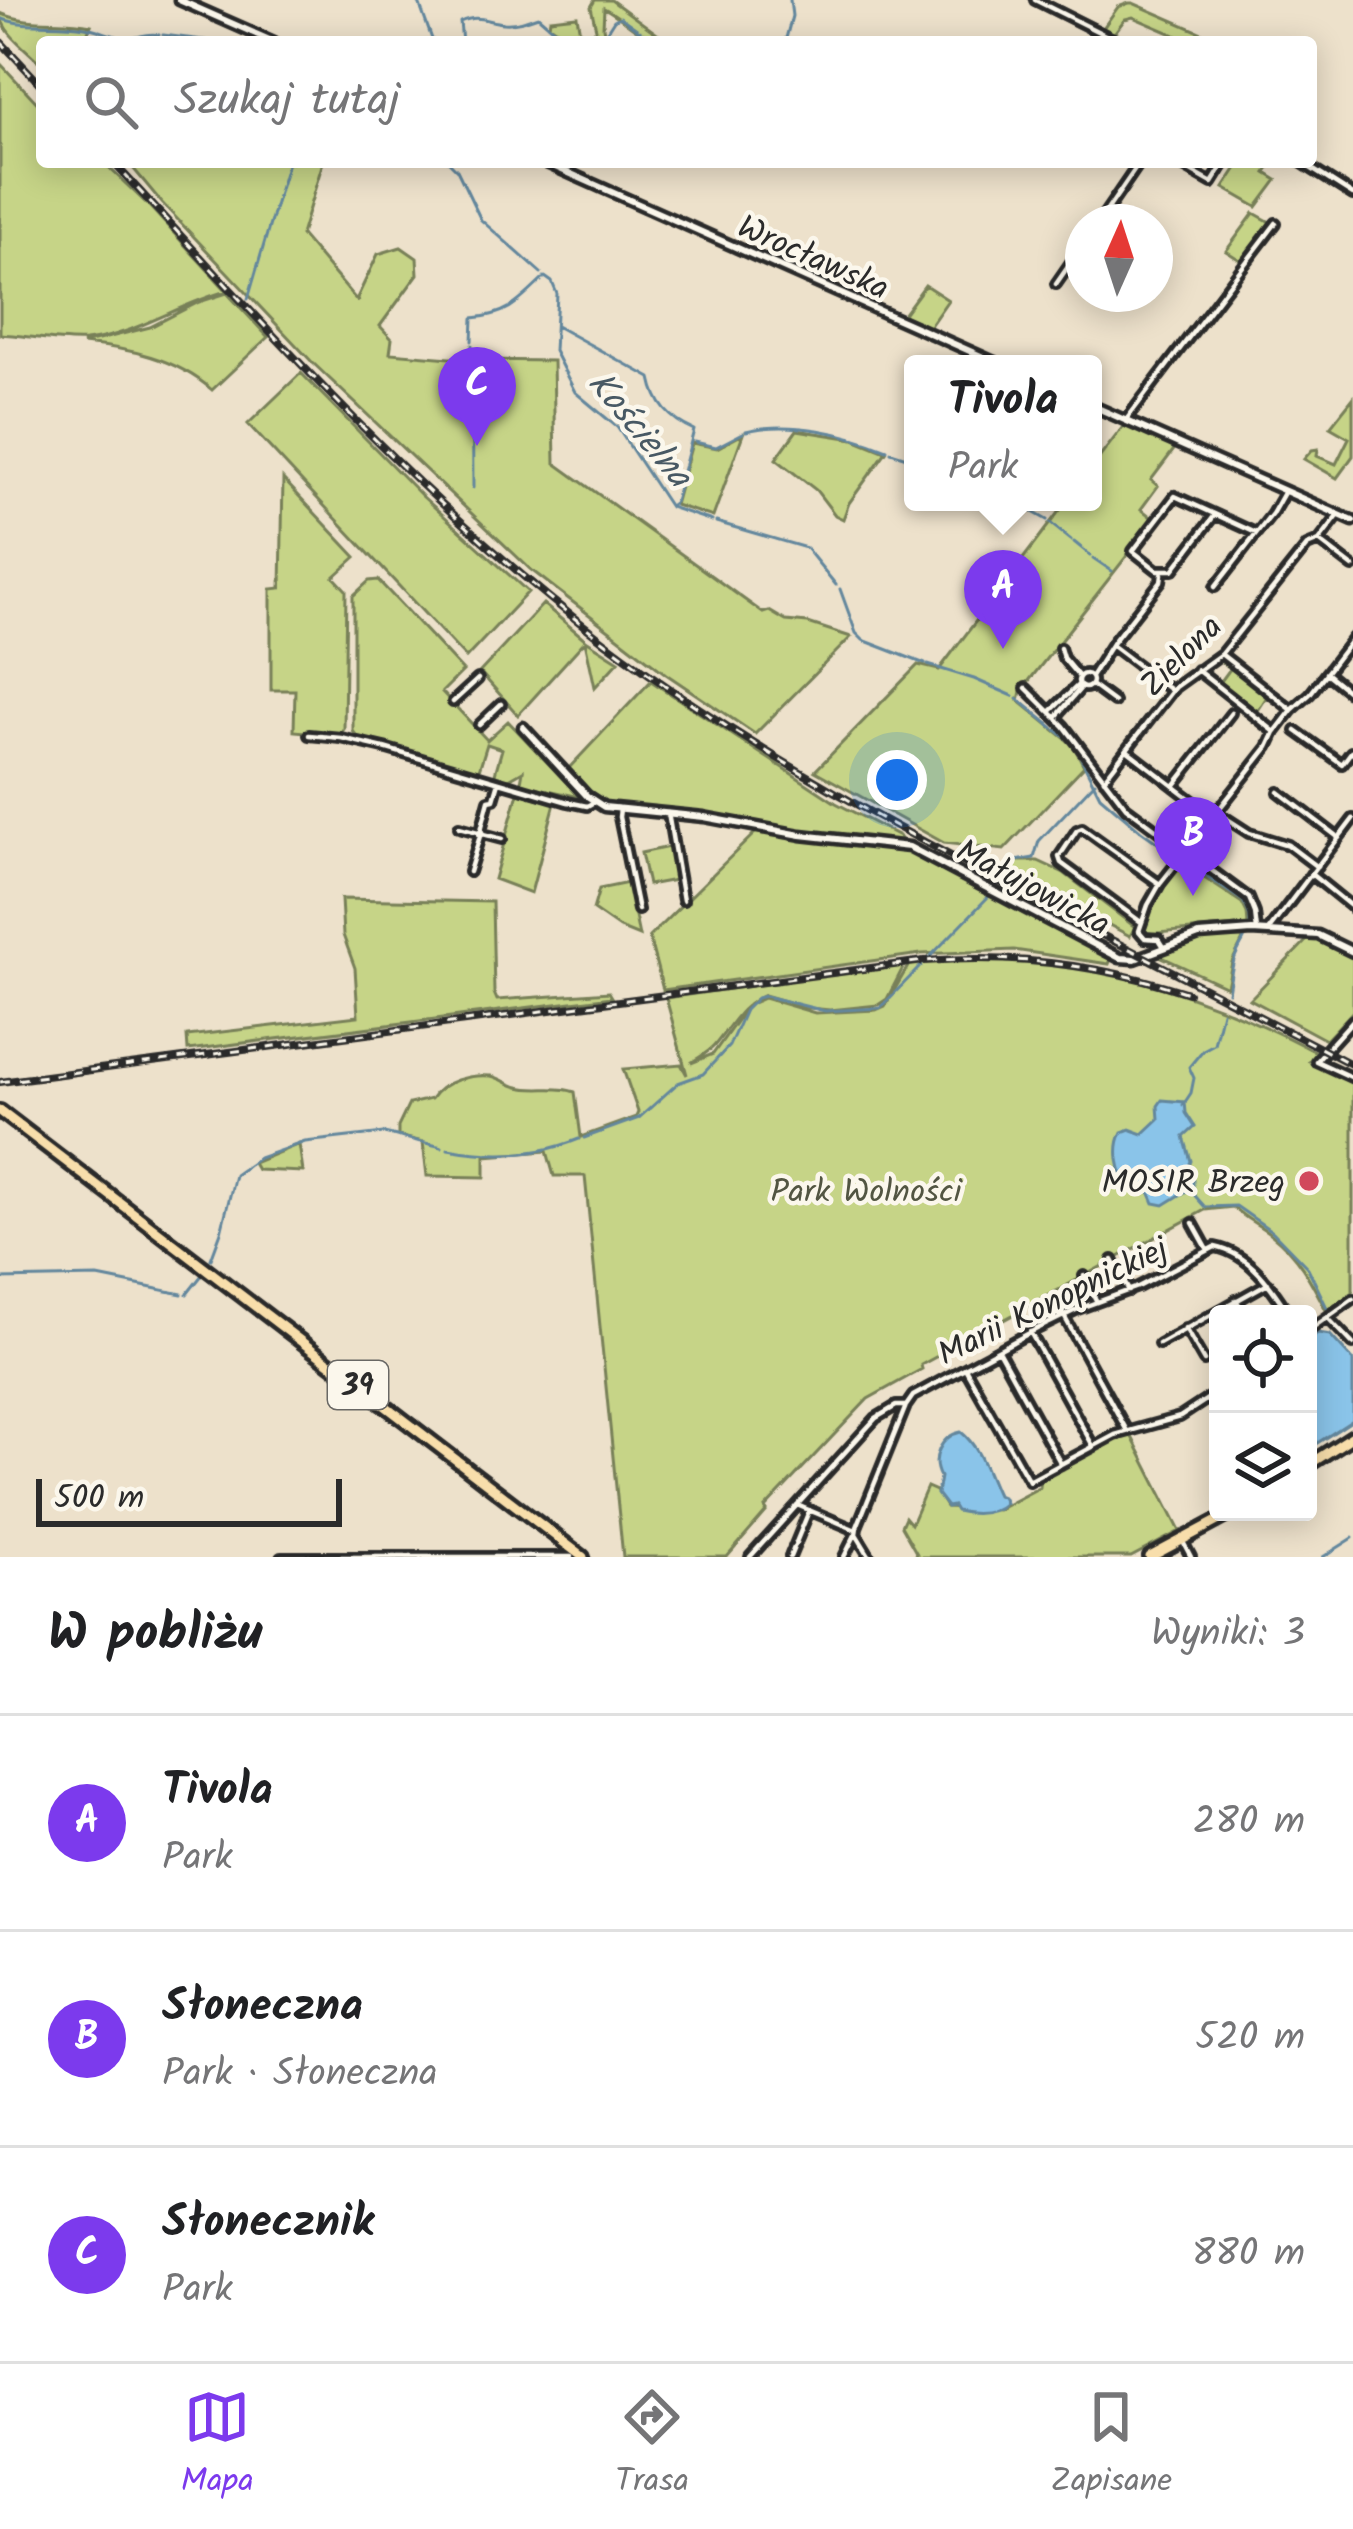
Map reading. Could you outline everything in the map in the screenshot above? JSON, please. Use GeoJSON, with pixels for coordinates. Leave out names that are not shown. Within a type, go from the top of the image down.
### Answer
{"type":"FeatureCollection","features":[{"type":"Feature","properties":{"kind":"main road","name":"39"},"geometry":{"type":"LineString","coordinates":[[0,1111],[583,1557]]}},
{"type":"Feature","properties":{"kind":"main road"},"geometry":{"type":"LineString","coordinates":[[1317,1459],[1353,1436]]}},
{"type":"Feature","properties":{"kind":"main road"},"geometry":{"type":"LineString","coordinates":[[1150,1557],[1217,1521]]}},
{"type":"Feature","properties":{"kind":"street"},"geometry":{"type":"LineString","coordinates":[[179,0],[260,36]]}},
{"type":"Feature","properties":{"kind":"street"},"geometry":{"type":"LineString","coordinates":[[1035,0],[1108,36]]}},
{"type":"Feature","properties":{"kind":"street","name":"Wrocławska"},"geometry":{"type":"LineString","coordinates":[[558,168],[979,355]]}},
{"type":"Feature","properties":{"kind":"street"},"geometry":{"type":"LineString","coordinates":[[1111,204],[1135,168]]}},
{"type":"Feature","properties":{"kind":"street"},"geometry":{"type":"LineString","coordinates":[[1186,168],[1212,183],[1221,168]]}},
{"type":"Feature","properties":{"kind":"street"},"geometry":{"type":"LineString","coordinates":[[1310,168],[1353,195]]}},
{"type":"Feature","properties":{"kind":"street"},"geometry":{"type":"LineString","coordinates":[[1126,421],[1276,223]]}},
{"type":"Feature","properties":{"kind":"street"},"geometry":{"type":"LineString","coordinates":[[1056,284],[1065,271]]}},
{"type":"Feature","properties":{"kind":"street"},"geometry":{"type":"LineString","coordinates":[[1102,410],[1353,521]]}},
{"type":"Feature","properties":{"kind":"street"},"geometry":{"type":"LineString","coordinates":[[1215,586],[1285,491]]}},
{"type":"Feature","properties":{"kind":"street"},"geometry":{"type":"LineString","coordinates":[[1215,515],[1173,570],[1162,572],[1133,551],[1175,496],[1256,533]]}},
{"type":"Feature","properties":{"kind":"street","name":"Zielona"},"geometry":{"type":"LineString","coordinates":[[1104,779],[1172,691],[1221,654],[1307,546],[1319,541],[1339,514]]}},
{"type":"Feature","properties":{"kind":"street"},"geometry":{"type":"LineString","coordinates":[[1319,541],[1353,567]]}},
{"type":"Feature","properties":{"kind":"street"},"geometry":{"type":"LineString","coordinates":[[1054,714],[1161,581],[1162,572]]}},
{"type":"Feature","properties":{"kind":"street"},"geometry":{"type":"LineString","coordinates":[[1164,947],[1159,939],[1140,934],[1160,884],[1353,638]]}},
{"type":"Feature","properties":{"kind":"street"},"geometry":{"type":"LineString","coordinates":[[1112,645],[1172,691]]}},
{"type":"Feature","properties":{"kind":"street"},"geometry":{"type":"LineString","coordinates":[[1060,648],[1061,656],[1114,702]]}},
{"type":"Feature","properties":{"kind":"street"},"geometry":{"type":"LineString","coordinates":[[1221,654],[1292,710]]}},
{"type":"Feature","properties":{"kind":"street"},"geometry":{"type":"LineString","coordinates":[[1197,670],[1234,708],[1276,732]]}},
{"type":"Feature","properties":{"kind":"street"},"geometry":{"type":"LineString","coordinates":[[1326,674],[1353,695]]}},
{"type":"Feature","properties":{"kind":"street"},"geometry":{"type":"LineString","coordinates":[[453,702],[478,679]]}},
{"type":"Feature","properties":{"kind":"street"},"geometry":{"type":"LineString","coordinates":[[1026,688],[1054,714],[1133,813],[1182,857],[1249,898],[1255,913],[1252,931]]}},
{"type":"Feature","properties":{"kind":"street"},"geometry":{"type":"LineString","coordinates":[[478,725],[501,704]]}},
{"type":"Feature","properties":{"kind":"street"},"geometry":{"type":"LineString","coordinates":[[1174,787],[1234,708]]}},
{"type":"Feature","properties":{"kind":"street"},"geometry":{"type":"LineString","coordinates":[[1284,721],[1342,764],[1353,754]]}},
{"type":"Feature","properties":{"kind":"street"},"geometry":{"type":"LineString","coordinates":[[523,728],[594,802]]}},
{"type":"Feature","properties":{"kind":"street","name":"Małujowicka"},"geometry":{"type":"LineString","coordinates":[[309,735],[383,748],[589,806],[594,802],[816,837],[902,844],[1120,958],[1135,959],[1199,935],[1252,931],[1325,937],[1353,952]]}},
{"type":"Feature","properties":{"kind":"street"},"geometry":{"type":"LineString","coordinates":[[1127,751],[1216,815],[1249,833],[1288,845],[1317,867]]}},
{"type":"Feature","properties":{"kind":"street"},"geometry":{"type":"LineString","coordinates":[[469,872],[499,782]]}},
{"type":"Feature","properties":{"kind":"street"},"geometry":{"type":"LineString","coordinates":[[1279,792],[1339,838]]}},
{"type":"Feature","properties":{"kind":"street"},"geometry":{"type":"LineString","coordinates":[[620,809],[638,910]]}},
{"type":"Feature","properties":{"kind":"street"},"geometry":{"type":"LineString","coordinates":[[668,813],[683,901]]}},
{"type":"Feature","properties":{"kind":"street"},"geometry":{"type":"LineString","coordinates":[[1268,931],[1353,819]]}},
{"type":"Feature","properties":{"kind":"street"},"geometry":{"type":"LineString","coordinates":[[459,827],[502,839]]}},
{"type":"Feature","properties":{"kind":"street"},"geometry":{"type":"LineString","coordinates":[[1141,922],[1060,863],[1059,856],[1082,828],[1160,884]]}},
{"type":"Feature","properties":{"kind":"street"},"geometry":{"type":"LineString","coordinates":[[1311,874],[1353,908]]}},
{"type":"Feature","properties":{"kind":"street"},"geometry":{"type":"LineString","coordinates":[[1353,1020],[1316,1061],[1353,1078]]}},
{"type":"Feature","properties":{"kind":"street"},"geometry":{"type":"LineString","coordinates":[[1193,1222],[1208,1250]]}},
{"type":"Feature","properties":{"kind":"street","name":"Marii Konopnickiej"},"geometry":{"type":"LineString","coordinates":[[750,1557],[876,1418],[896,1406],[906,1406],[913,1396],[1030,1332],[1130,1291],[1218,1247],[1268,1283],[1282,1305]]}},
{"type":"Feature","properties":{"kind":"street"},"geometry":{"type":"LineString","coordinates":[[1113,1260],[1130,1291]]}},
{"type":"Feature","properties":{"kind":"street"},"geometry":{"type":"LineString","coordinates":[[1084,1276],[1097,1302]]}},
{"type":"Feature","properties":{"kind":"street"},"geometry":{"type":"LineString","coordinates":[[1159,1343],[1268,1283]]}},
{"type":"Feature","properties":{"kind":"street"},"geometry":{"type":"LineString","coordinates":[[1236,1300],[1239,1305]]}},
{"type":"Feature","properties":{"kind":"street"},"geometry":{"type":"LineString","coordinates":[[1317,1326],[1353,1300]]}},
{"type":"Feature","properties":{"kind":"street"},"geometry":{"type":"LineString","coordinates":[[1064,1316],[1126,1431]]}},
{"type":"Feature","properties":{"kind":"street"},"geometry":{"type":"LineString","coordinates":[[1329,1319],[1353,1344]]}},
{"type":"Feature","properties":{"kind":"street"},"geometry":{"type":"LineString","coordinates":[[1185,1328],[1204,1361]]}},
{"type":"Feature","properties":{"kind":"street"},"geometry":{"type":"LineString","coordinates":[[1030,1332],[1093,1446]]}},
{"type":"Feature","properties":{"kind":"street"},"geometry":{"type":"LineString","coordinates":[[998,1349],[1061,1463]]}},
{"type":"Feature","properties":{"kind":"street"},"geometry":{"type":"LineString","coordinates":[[965,1368],[1029,1481],[1126,1431],[1180,1417],[1209,1398]]}},
{"type":"Feature","properties":{"kind":"street"},"geometry":{"type":"LineString","coordinates":[[844,1557],[906,1406]]}},
{"type":"Feature","properties":{"kind":"street"},"geometry":{"type":"LineString","coordinates":[[797,1505],[856,1532],[870,1557]]}},
{"type":"Feature","properties":{"kind":"street"},"geometry":{"type":"LineString","coordinates":[[790,1557],[809,1511]]}},
{"type":"Feature","properties":{"kind":"street"},"geometry":{"type":"LineString","coordinates":[[1182,1540],[1191,1557]]}},
{"type":"Feature","properties":{"kind":"street"},"geometry":{"type":"LineString","coordinates":[[283,1557],[569,1556]]}},
{"type":"Feature","properties":{"kind":"green space"},"geometry":{"type":"Polygon","coordinates":[[[595,0],[611,0],[660,36],[647,36],[604,8],[605,36],[590,36],[596,29],[591,7],[595,0]]]}},
{"type":"Feature","properties":{"kind":"green space"},"geometry":{"type":"Polygon","coordinates":[[[1133,3],[1209,36],[1177,36],[1133,17],[1125,19],[1112,36],[1101,31],[1118,7],[1133,3]]]}},
{"type":"Feature","properties":{"kind":"green space"},"geometry":{"type":"Polygon","coordinates":[[[0,13],[91,25],[86,36],[36,36],[36,59],[0,13]]]}},
{"type":"Feature","properties":{"kind":"green space"},"geometry":{"type":"Polygon","coordinates":[[[577,16],[584,36],[565,36],[549,25],[550,19],[577,16]]]}},
{"type":"Feature","properties":{"kind":"green space"},"geometry":{"type":"Polygon","coordinates":[[[0,63],[36,102],[36,168],[109,168],[227,291],[104,338],[76,341],[0,334],[0,63]]]}},
{"type":"Feature","properties":{"kind":"green space"},"geometry":{"type":"Polygon","coordinates":[[[133,168],[321,168],[301,235],[358,302],[378,254],[401,247],[417,258],[418,274],[380,326],[392,339],[390,353],[553,361],[555,463],[763,613],[851,637],[755,734],[666,674],[530,569],[313,363],[133,168]]]}},
{"type":"Feature","properties":{"kind":"green space"},"geometry":{"type":"Polygon","coordinates":[[[1237,168],[1269,168],[1266,173],[1277,180],[1257,207],[1224,188],[1237,168]]]}},
{"type":"Feature","properties":{"kind":"green space"},"geometry":{"type":"Polygon","coordinates":[[[1254,213],[1270,226],[1240,260],[1226,251],[1254,213]]]}},
{"type":"Feature","properties":{"kind":"green space"},"geometry":{"type":"Polygon","coordinates":[[[925,285],[948,300],[929,327],[903,315],[925,285]]]}},
{"type":"Feature","properties":{"kind":"green space"},"geometry":{"type":"Polygon","coordinates":[[[227,293],[268,337],[212,390],[151,356],[82,344],[150,327],[227,293]]]}},
{"type":"Feature","properties":{"kind":"green space"},"geometry":{"type":"Polygon","coordinates":[[[301,373],[422,496],[528,592],[466,658],[248,424],[301,373]]]}},
{"type":"Feature","properties":{"kind":"green space"},"geometry":{"type":"Polygon","coordinates":[[[1353,398],[1353,456],[1337,478],[1304,459],[1318,449],[1317,456],[1336,464],[1349,438],[1330,427],[1353,398]]]}},
{"type":"Feature","properties":{"kind":"green space"},"geometry":{"type":"Polygon","coordinates":[[[1125,424],[1176,447],[1151,480],[1158,486],[1141,509],[1155,520],[1021,691],[1019,701],[1073,745],[1084,766],[1004,850],[944,843],[815,771],[918,665],[939,670],[1059,511],[1102,511],[1102,454],[1125,424]]]}},
{"type":"Feature","properties":{"kind":"green space"},"geometry":{"type":"Polygon","coordinates":[[[797,430],[854,439],[886,452],[843,519],[776,459],[797,430]]]}},
{"type":"Feature","properties":{"kind":"green space"},"geometry":{"type":"Polygon","coordinates":[[[743,434],[713,517],[675,505],[692,443],[717,448],[743,434]]]}},
{"type":"Feature","properties":{"kind":"green space"},"geometry":{"type":"Polygon","coordinates":[[[283,479],[356,557],[334,577],[346,590],[344,729],[338,735],[294,731],[295,690],[271,690],[271,589],[281,588],[283,479]]]}},
{"type":"Feature","properties":{"kind":"green space"},"geometry":{"type":"Polygon","coordinates":[[[378,580],[463,671],[442,692],[487,740],[508,721],[580,797],[529,786],[521,782],[523,771],[509,779],[494,777],[502,749],[487,744],[478,773],[359,739],[353,731],[353,596],[369,581],[378,580]]]}},
{"type":"Feature","properties":{"kind":"green space"},"geometry":{"type":"Polygon","coordinates":[[[543,604],[619,661],[595,687],[585,641],[518,715],[480,672],[543,604]]]}},
{"type":"Feature","properties":{"kind":"green space"},"geometry":{"type":"Polygon","coordinates":[[[1222,659],[1270,692],[1255,715],[1208,680],[1219,684],[1230,669],[1222,659]]]}},
{"type":"Feature","properties":{"kind":"green space"},"geometry":{"type":"Polygon","coordinates":[[[651,681],[902,841],[612,805],[596,798],[569,768],[651,681]]]}},
{"type":"Feature","properties":{"kind":"green space"},"geometry":{"type":"Polygon","coordinates":[[[518,793],[555,803],[531,893],[494,879],[518,793]]]}},
{"type":"Feature","properties":{"kind":"green space"},"geometry":{"type":"Polygon","coordinates":[[[756,832],[906,850],[1111,959],[1109,964],[1014,950],[921,954],[663,990],[649,937],[756,832]]]}},
{"type":"Feature","properties":{"kind":"green space"},"geometry":{"type":"Polygon","coordinates":[[[669,847],[675,880],[648,885],[641,853],[669,847]]]}},
{"type":"Feature","properties":{"kind":"green space"},"geometry":{"type":"Polygon","coordinates":[[[1011,861],[1038,861],[1064,873],[1135,927],[1130,936],[1005,870],[1011,861]]]}},
{"type":"Feature","properties":{"kind":"green space"},"geometry":{"type":"Polygon","coordinates":[[[1180,862],[1242,903],[1248,925],[1147,934],[1142,928],[1161,885],[1180,862]]]}},
{"type":"Feature","properties":{"kind":"green space"},"geometry":{"type":"Polygon","coordinates":[[[628,883],[639,936],[593,910],[599,889],[628,883]]]}},
{"type":"Feature","properties":{"kind":"green space"},"geometry":{"type":"Polygon","coordinates":[[[341,899],[492,902],[497,1000],[609,992],[612,997],[188,1050],[187,1036],[358,1016],[355,968],[343,935],[341,899]]]}},
{"type":"Feature","properties":{"kind":"green space"},"geometry":{"type":"Polygon","coordinates":[[[1198,938],[1244,938],[1227,987],[1160,956],[1198,938]]]}},
{"type":"Feature","properties":{"kind":"green space"},"geometry":{"type":"Polygon","coordinates":[[[1308,939],[1327,942],[1353,957],[1353,1011],[1326,1040],[1250,999],[1308,939]]]}},
{"type":"Feature","properties":{"kind":"green space","name":"Park Wolności"},"geometry":{"type":"Polygon","coordinates":[[[1007,960],[1121,976],[1221,1008],[1285,1036],[1316,1052],[1309,1061],[1353,1079],[1353,1294],[1328,1314],[1282,1243],[1233,1207],[1205,1210],[921,1365],[922,1369],[868,1399],[765,1508],[727,1557],[623,1557],[585,1176],[554,1176],[547,1151],[485,1156],[485,1177],[427,1176],[423,1142],[398,1136],[409,1104],[431,1099],[449,1083],[474,1076],[491,1076],[525,1088],[568,1090],[575,1092],[581,1137],[636,1117],[623,1069],[681,1064],[687,1075],[666,998],[905,964],[887,999],[878,1005],[830,1010],[764,995],[748,1005],[764,998],[815,1013],[876,1010],[885,1006],[910,963],[1007,960]],[[748,1005],[714,1046],[691,1063],[713,1054],[748,1005]]]}},
{"type":"Feature","properties":{"kind":"green space"},"geometry":{"type":"Polygon","coordinates":[[[299,1144],[303,1172],[257,1170],[253,1163],[299,1144]]]}},
{"type":"Feature","properties":{"kind":"green space"},"geometry":{"type":"Polygon","coordinates":[[[1130,1433],[1180,1531],[1131,1557],[914,1557],[917,1554],[901,1526],[905,1517],[911,1524],[927,1487],[936,1491],[946,1507],[997,1510],[1040,1487],[1041,1479],[1130,1433]]]}},
{"type":"Feature","properties":{"kind":"water"},"geometry":{"type":"Polygon","coordinates":[[[1162,1100],[1185,1102],[1195,1127],[1184,1137],[1191,1161],[1186,1173],[1193,1187],[1164,1205],[1154,1203],[1148,1189],[1128,1188],[1118,1153],[1122,1132],[1130,1129],[1143,1134],[1159,1119],[1162,1100]]]}},
{"type":"Feature","properties":{"kind":"water"},"geometry":{"type":"Polygon","coordinates":[[[1317,1334],[1330,1335],[1353,1360],[1353,1420],[1317,1443],[1317,1413],[1317,1334]]]}},
{"type":"Feature","properties":{"kind":"water"},"geometry":{"type":"Polygon","coordinates":[[[961,1432],[1005,1503],[994,1510],[956,1511],[937,1494],[939,1449],[961,1432]]]}},
{"type":"Feature","properties":{"kind":"waterway"},"geometry":{"type":"LineString","coordinates":[[418,0],[431,36]]}},
{"type":"Feature","properties":{"kind":"waterway","name":"Kościelna"},"geometry":{"type":"LineString","coordinates":[[787,36],[790,0]]}},
{"type":"Feature","properties":{"kind":"waterway","name":"Kościelna"},"geometry":{"type":"LineString","coordinates":[[461,36],[460,22],[466,20],[508,23],[538,16],[570,36]]}},
{"type":"Feature","properties":{"kind":"waterway","name":"Kościelna"},"geometry":{"type":"LineString","coordinates":[[604,36],[620,17],[647,36]]}},
{"type":"Feature","properties":{"kind":"waterway"},"geometry":{"type":"LineString","coordinates":[[0,18],[85,27],[118,36]]}},
{"type":"Feature","properties":{"kind":"waterway"},"geometry":{"type":"LineString","coordinates":[[140,36],[159,35]]}},
{"type":"Feature","properties":{"kind":"waterway"},"geometry":{"type":"LineString","coordinates":[[163,35],[171,36]]}},
{"type":"Feature","properties":{"kind":"waterway"},"geometry":{"type":"LineString","coordinates":[[248,299],[286,168]]}},
{"type":"Feature","properties":{"kind":"waterway","name":"Kościelna"},"geometry":{"type":"LineString","coordinates":[[455,168],[481,220],[541,273]]}},
{"type":"Feature","properties":{"kind":"waterway","name":"Kościelna"},"geometry":{"type":"LineString","coordinates":[[545,277],[557,294],[554,351],[575,392],[617,427],[670,507],[712,521]]}},
{"type":"Feature","properties":{"kind":"waterway"},"geometry":{"type":"LineString","coordinates":[[472,341],[473,318],[512,306],[543,279]]}},
{"type":"Feature","properties":{"kind":"waterway"},"geometry":{"type":"LineString","coordinates":[[556,326],[651,378],[665,410],[694,430],[671,505]]}},
{"type":"Feature","properties":{"kind":"waterway"},"geometry":{"type":"LineString","coordinates":[[472,345],[473,488]]}},
{"type":"Feature","properties":{"kind":"waterway"},"geometry":{"type":"LineString","coordinates":[[746,431],[818,430],[887,450]]}},
{"type":"Feature","properties":{"kind":"waterway"},"geometry":{"type":"LineString","coordinates":[[695,442],[716,447],[743,433]]}},
{"type":"Feature","properties":{"kind":"waterway"},"geometry":{"type":"LineString","coordinates":[[891,452],[904,456]]}},
{"type":"Feature","properties":{"kind":"waterway"},"geometry":{"type":"LineString","coordinates":[[1031,511],[1047,520]]}},
{"type":"Feature","properties":{"kind":"waterway","name":"Kościelna"},"geometry":{"type":"LineString","coordinates":[[716,522],[806,548],[836,585]]}},
{"type":"Feature","properties":{"kind":"waterway"},"geometry":{"type":"LineString","coordinates":[[1050,523],[1071,540]]}},
{"type":"Feature","properties":{"kind":"waterway"},"geometry":{"type":"LineString","coordinates":[[1074,542],[1090,555]]}},
{"type":"Feature","properties":{"kind":"waterway"},"geometry":{"type":"LineString","coordinates":[[1093,558],[1112,571]]}},
{"type":"Feature","properties":{"kind":"waterway","name":"Kościelna"},"geometry":{"type":"LineString","coordinates":[[840,589],[863,640],[925,664]]}},
{"type":"Feature","properties":{"kind":"waterway","name":"Kościelna"},"geometry":{"type":"LineString","coordinates":[[928,665],[1013,696]]}},
{"type":"Feature","properties":{"kind":"waterway","name":"Kościelna"},"geometry":{"type":"LineString","coordinates":[[1017,698],[1053,728]]}},
{"type":"Feature","properties":{"kind":"waterway","name":"Kościelna"},"geometry":{"type":"LineString","coordinates":[[1056,730],[1074,744],[1100,796],[1179,858]]}},
{"type":"Feature","properties":{"kind":"waterway"},"geometry":{"type":"LineString","coordinates":[[1003,872],[1010,862],[1034,858],[1039,841],[1095,782]]}},
{"type":"Feature","properties":{"kind":"waterway","name":"Kościelna"},"geometry":{"type":"LineString","coordinates":[[1183,861],[1243,901],[1248,911],[1250,926],[1234,960],[1228,992]]}},
{"type":"Feature","properties":{"kind":"waterway"},"geometry":{"type":"LineString","coordinates":[[881,1007],[990,895]]}},
{"type":"Feature","properties":{"kind":"waterway"},"geometry":{"type":"LineString","coordinates":[[584,1138],[639,1118],[678,1083],[703,1074],[729,1046],[745,1010],[757,998],[825,1011],[880,1008]]}},
{"type":"Feature","properties":{"kind":"waterway","name":"Kościelna"},"geometry":{"type":"LineString","coordinates":[[1183,1105],[1194,1078],[1189,1067],[1214,1044],[1222,1011]]}},
{"type":"Feature","properties":{"kind":"waterway"},"geometry":{"type":"LineString","coordinates":[[211,1259],[235,1175],[259,1158],[305,1142],[384,1133],[442,1147]]}},
{"type":"Feature","properties":{"kind":"waterway"},"geometry":{"type":"LineString","coordinates":[[448,1149],[514,1153],[579,1139]]}},
{"type":"Feature","properties":{"kind":"waterway","name":"Kościelna"},"geometry":{"type":"LineString","coordinates":[[1188,1188],[1205,1207],[1236,1206],[1273,1232],[1308,1268],[1329,1312]]}},
{"type":"Feature","properties":{"kind":"waterway"},"geometry":{"type":"LineString","coordinates":[[187,1294],[202,1275]]}},
{"type":"Feature","properties":{"kind":"waterway"},"geometry":{"type":"LineString","coordinates":[[0,1279],[98,1277],[182,1294]]}},
{"type":"Feature","properties":{"kind":"waterway","name":"Kościelna"},"geometry":{"type":"LineString","coordinates":[[1323,1557],[1353,1538]]}},
{"type":"Feature","properties":{"kind":"railway"},"geometry":{"type":"LineString","coordinates":[[0,41],[36,80]]}},
{"type":"Feature","properties":{"kind":"railway"},"geometry":{"type":"LineString","coordinates":[[119,168],[348,413],[472,532],[661,683],[836,793],[1353,1065]]}},
{"type":"Feature","properties":{"kind":"railway"},"geometry":{"type":"LineString","coordinates":[[0,1082],[924,961],[1058,964],[1124,975],[1188,993]]}},
{"type":"Feature","properties":{"kind":"place","name":"Słonecznik"},"geometry":{"type":"Point","coordinates":[477,446]}},
{"type":"Feature","properties":{"kind":"place","name":"Tivola"},"geometry":{"type":"Point","coordinates":[1003,649]}},
{"type":"Feature","properties":{"kind":"place","name":"Słoneczna"},"geometry":{"type":"Point","coordinates":[1193,896]}},
{"type":"Feature","properties":{"kind":"place","name":"MOSIR Brzeg"},"geometry":{"type":"Point","coordinates":[1309,1181]}}]}
